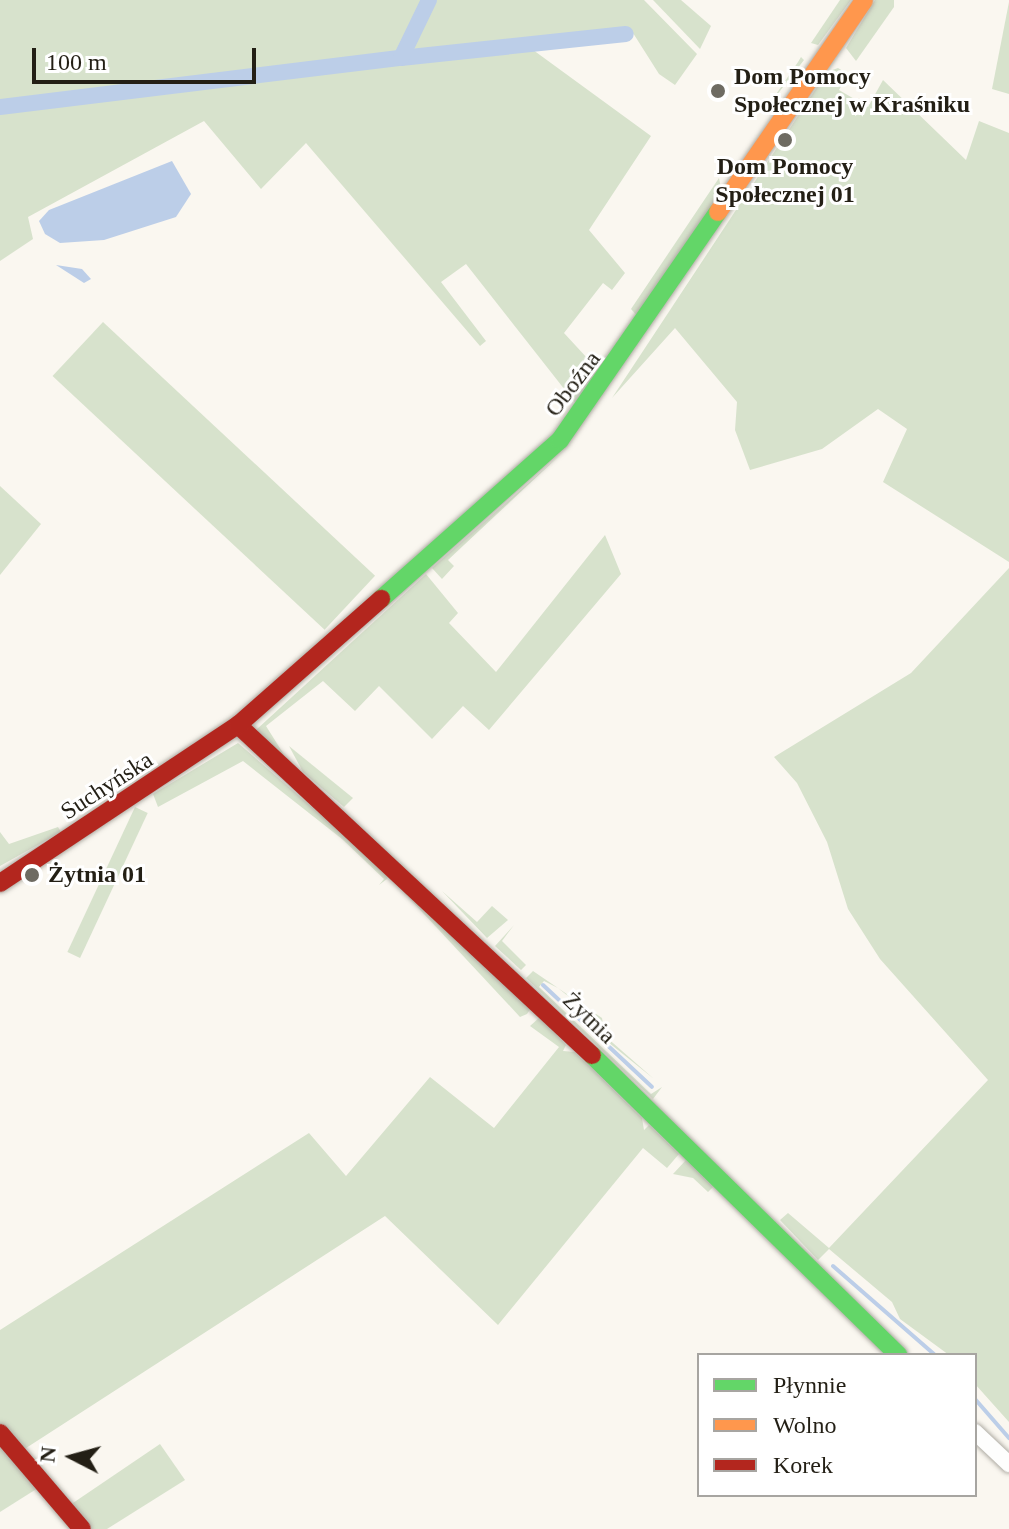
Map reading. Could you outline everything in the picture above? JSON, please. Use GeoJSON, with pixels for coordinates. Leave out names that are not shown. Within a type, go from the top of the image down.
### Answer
{"type":"FeatureCollection","features":[{"type":"Feature","properties":{"kind":"street","name":"Oboźna"},"geometry":{"type":"LineString","coordinates":[[238,725],[581,417],[864,0]]}},
{"type":"Feature","properties":{"kind":"street","name":"Suchyńska"},"geometry":{"type":"LineString","coordinates":[[0,883],[238,725]]}},
{"type":"Feature","properties":{"kind":"street","name":"Żytnia"},"geometry":{"type":"LineString","coordinates":[[238,725],[484,949],[896,1353]]}},
{"type":"Feature","properties":{"kind":"street"},"geometry":{"type":"LineString","coordinates":[[0,1433],[82,1529]]}},
{"type":"Feature","properties":{"kind":"street"},"geometry":{"type":"LineString","coordinates":[[977,1434],[1009,1464]]}},
{"type":"Feature","properties":{"kind":"green space"},"geometry":{"type":"Polygon","coordinates":[[[0,0],[644,0],[697,54],[675,85],[659,74],[633,33],[529,47],[651,136],[589,230],[625,273],[612,290],[603,283],[564,333],[600,372],[638,317],[631,309],[719,178],[722,193],[601,373],[576,404],[466,264],[441,282],[486,341],[480,346],[306,143],[261,189],[204,121],[28,217],[33,239],[0,261],[0,0]]]}},
{"type":"Feature","properties":{"kind":"green space"},"geometry":{"type":"Polygon","coordinates":[[[653,0],[681,0],[711,26],[700,49],[653,0]]]}},
{"type":"Feature","properties":{"kind":"green space"},"geometry":{"type":"Polygon","coordinates":[[[840,0],[851,0],[818,45],[811,43],[840,0]]]}},
{"type":"Feature","properties":{"kind":"green space"},"geometry":{"type":"Polygon","coordinates":[[[875,0],[894,0],[894,7],[856,61],[846,48],[875,0]]]}},
{"type":"Feature","properties":{"kind":"green space"},"geometry":{"type":"Polygon","coordinates":[[[1009,2],[1009,94],[992,89],[1009,2]]]}},
{"type":"Feature","properties":{"kind":"green space"},"geometry":{"type":"Polygon","coordinates":[[[801,57],[804,60],[766,109],[798,62],[801,57]]]}},
{"type":"Feature","properties":{"kind":"green space"},"geometry":{"type":"Polygon","coordinates":[[[838,68],[848,74],[839,90],[868,107],[883,80],[966,160],[979,121],[1009,133],[1009,562],[883,482],[907,429],[878,409],[822,449],[750,470],[735,430],[737,402],[675,328],[612,398],[827,72],[838,68]]]}},
{"type":"Feature","properties":{"kind":"green space"},"geometry":{"type":"Polygon","coordinates":[[[103,322],[375,576],[325,630],[53,376],[103,322]]]}},
{"type":"Feature","properties":{"kind":"green space"},"geometry":{"type":"Polygon","coordinates":[[[560,455],[448,560],[454,566],[442,579],[432,568],[560,455]]]}},
{"type":"Feature","properties":{"kind":"green space"},"geometry":{"type":"Polygon","coordinates":[[[0,486],[41,524],[0,575],[0,486]]]}},
{"type":"Feature","properties":{"kind":"green space"},"geometry":{"type":"Polygon","coordinates":[[[605,535],[621,574],[489,730],[463,706],[432,739],[379,686],[355,711],[323,681],[266,726],[288,761],[256,730],[426,574],[458,613],[449,623],[496,672],[605,535]]]}},
{"type":"Feature","properties":{"kind":"green space"},"geometry":{"type":"Polygon","coordinates":[[[1009,568],[1009,1422],[977,1386],[977,1353],[946,1353],[900,1319],[892,1302],[829,1249],[818,1260],[780,1220],[788,1213],[829,1248],[988,1080],[880,959],[848,909],[827,842],[797,783],[774,757],[911,673],[1009,568]]]}},
{"type":"Feature","properties":{"kind":"green space"},"geometry":{"type":"Polygon","coordinates":[[[238,743],[389,874],[387,879],[379,885],[384,879],[342,839],[243,761],[158,807],[153,794],[238,743]]]}},
{"type":"Feature","properties":{"kind":"green space"},"geometry":{"type":"Polygon","coordinates":[[[289,746],[353,798],[344,807],[303,772],[289,746]]]}},
{"type":"Feature","properties":{"kind":"green space"},"geometry":{"type":"Polygon","coordinates":[[[135,807],[148,813],[80,958],[67,952],[135,807]]]}},
{"type":"Feature","properties":{"kind":"green space"},"geometry":{"type":"Polygon","coordinates":[[[58,827],[61,832],[0,866],[0,832],[9,844],[58,827]]]}},
{"type":"Feature","properties":{"kind":"green space"},"geometry":{"type":"Polygon","coordinates":[[[397,885],[531,1008],[527,1014],[520,1017],[397,885]]]}},
{"type":"Feature","properties":{"kind":"green space"},"geometry":{"type":"Polygon","coordinates":[[[442,891],[477,922],[492,906],[508,920],[487,938],[442,891]]]}},
{"type":"Feature","properties":{"kind":"green space"},"geometry":{"type":"Polygon","coordinates":[[[514,925],[502,941],[526,965],[521,970],[495,946],[514,925]]]}},
{"type":"Feature","properties":{"kind":"green space"},"geometry":{"type":"Polygon","coordinates":[[[533,971],[558,988],[544,981],[539,987],[651,1094],[662,1087],[653,1099],[526,978],[533,971]]]}},
{"type":"Feature","properties":{"kind":"green space"},"geometry":{"type":"Polygon","coordinates":[[[558,988],[602,1018],[605,1036],[654,1079],[603,1038],[600,1022],[558,988]]]}},
{"type":"Feature","properties":{"kind":"green space"},"geometry":{"type":"Polygon","coordinates":[[[540,1017],[566,1045],[563,1051],[575,1052],[642,1118],[644,1130],[649,1125],[679,1154],[667,1168],[643,1148],[498,1325],[385,1216],[23,1450],[0,1428],[0,1330],[309,1133],[346,1176],[430,1077],[494,1128],[559,1047],[530,1026],[540,1017]]]}},
{"type":"Feature","properties":{"kind":"green space"},"geometry":{"type":"Polygon","coordinates":[[[686,1160],[713,1187],[708,1192],[693,1178],[673,1174],[686,1160]]]}},
{"type":"Feature","properties":{"kind":"green space"},"geometry":{"type":"Polygon","coordinates":[[[0,1442],[38,1488],[0,1512],[0,1442]]]}},
{"type":"Feature","properties":{"kind":"green space"},"geometry":{"type":"Polygon","coordinates":[[[160,1444],[185,1480],[107,1529],[90,1529],[70,1505],[160,1444]]]}},
{"type":"Feature","properties":{"kind":"water"},"geometry":{"type":"Polygon","coordinates":[[[172,161],[191,194],[176,217],[104,240],[60,243],[45,234],[39,221],[49,210],[172,161]]]}},
{"type":"Feature","properties":{"kind":"water"},"geometry":{"type":"Polygon","coordinates":[[[56,265],[82,269],[91,279],[84,283],[56,265]]]}},
{"type":"Feature","properties":{"kind":"waterway"},"geometry":{"type":"LineString","coordinates":[[0,107],[401,58],[429,0]]}},
{"type":"Feature","properties":{"kind":"waterway"},"geometry":{"type":"LineString","coordinates":[[401,58],[626,34]]}},
{"type":"Feature","properties":{"kind":"waterway"},"geometry":{"type":"LineString","coordinates":[[543,985],[652,1087]]}},
{"type":"Feature","properties":{"kind":"waterway"},"geometry":{"type":"LineString","coordinates":[[833,1266],[933,1353]]}},
{"type":"Feature","properties":{"kind":"waterway"},"geometry":{"type":"LineString","coordinates":[[977,1401],[1009,1438]]}},
{"type":"Feature","properties":{"kind":"traffic: fast"},"geometry":{"type":"LineString","coordinates":[[381,599],[560,440],[718,212]]}},
{"type":"Feature","properties":{"kind":"traffic: fast"},"geometry":{"type":"LineString","coordinates":[[592,1055],[896,1353]]}},
{"type":"Feature","properties":{"kind":"traffic: slow"},"geometry":{"type":"LineString","coordinates":[[718,212],[864,0]]}},
{"type":"Feature","properties":{"kind":"traffic: jam"},"geometry":{"type":"LineString","coordinates":[[0,883],[238,725],[381,599]]}},
{"type":"Feature","properties":{"kind":"traffic: jam"},"geometry":{"type":"LineString","coordinates":[[238,725],[592,1055]]}},
{"type":"Feature","properties":{"kind":"traffic: jam"},"geometry":{"type":"LineString","coordinates":[[0,1433],[82,1529]]}},
{"type":"Feature","properties":{"kind":"place","name":"Dom Pomocy Społecznej w Kraśniku"},"geometry":{"type":"Point","coordinates":[718,91]}},
{"type":"Feature","properties":{"kind":"place","name":"Dom Pomocy Społecznej 01"},"geometry":{"type":"Point","coordinates":[785,140]}},
{"type":"Feature","properties":{"kind":"place","name":"Żytnia 01"},"geometry":{"type":"Point","coordinates":[32,875]}}]}
